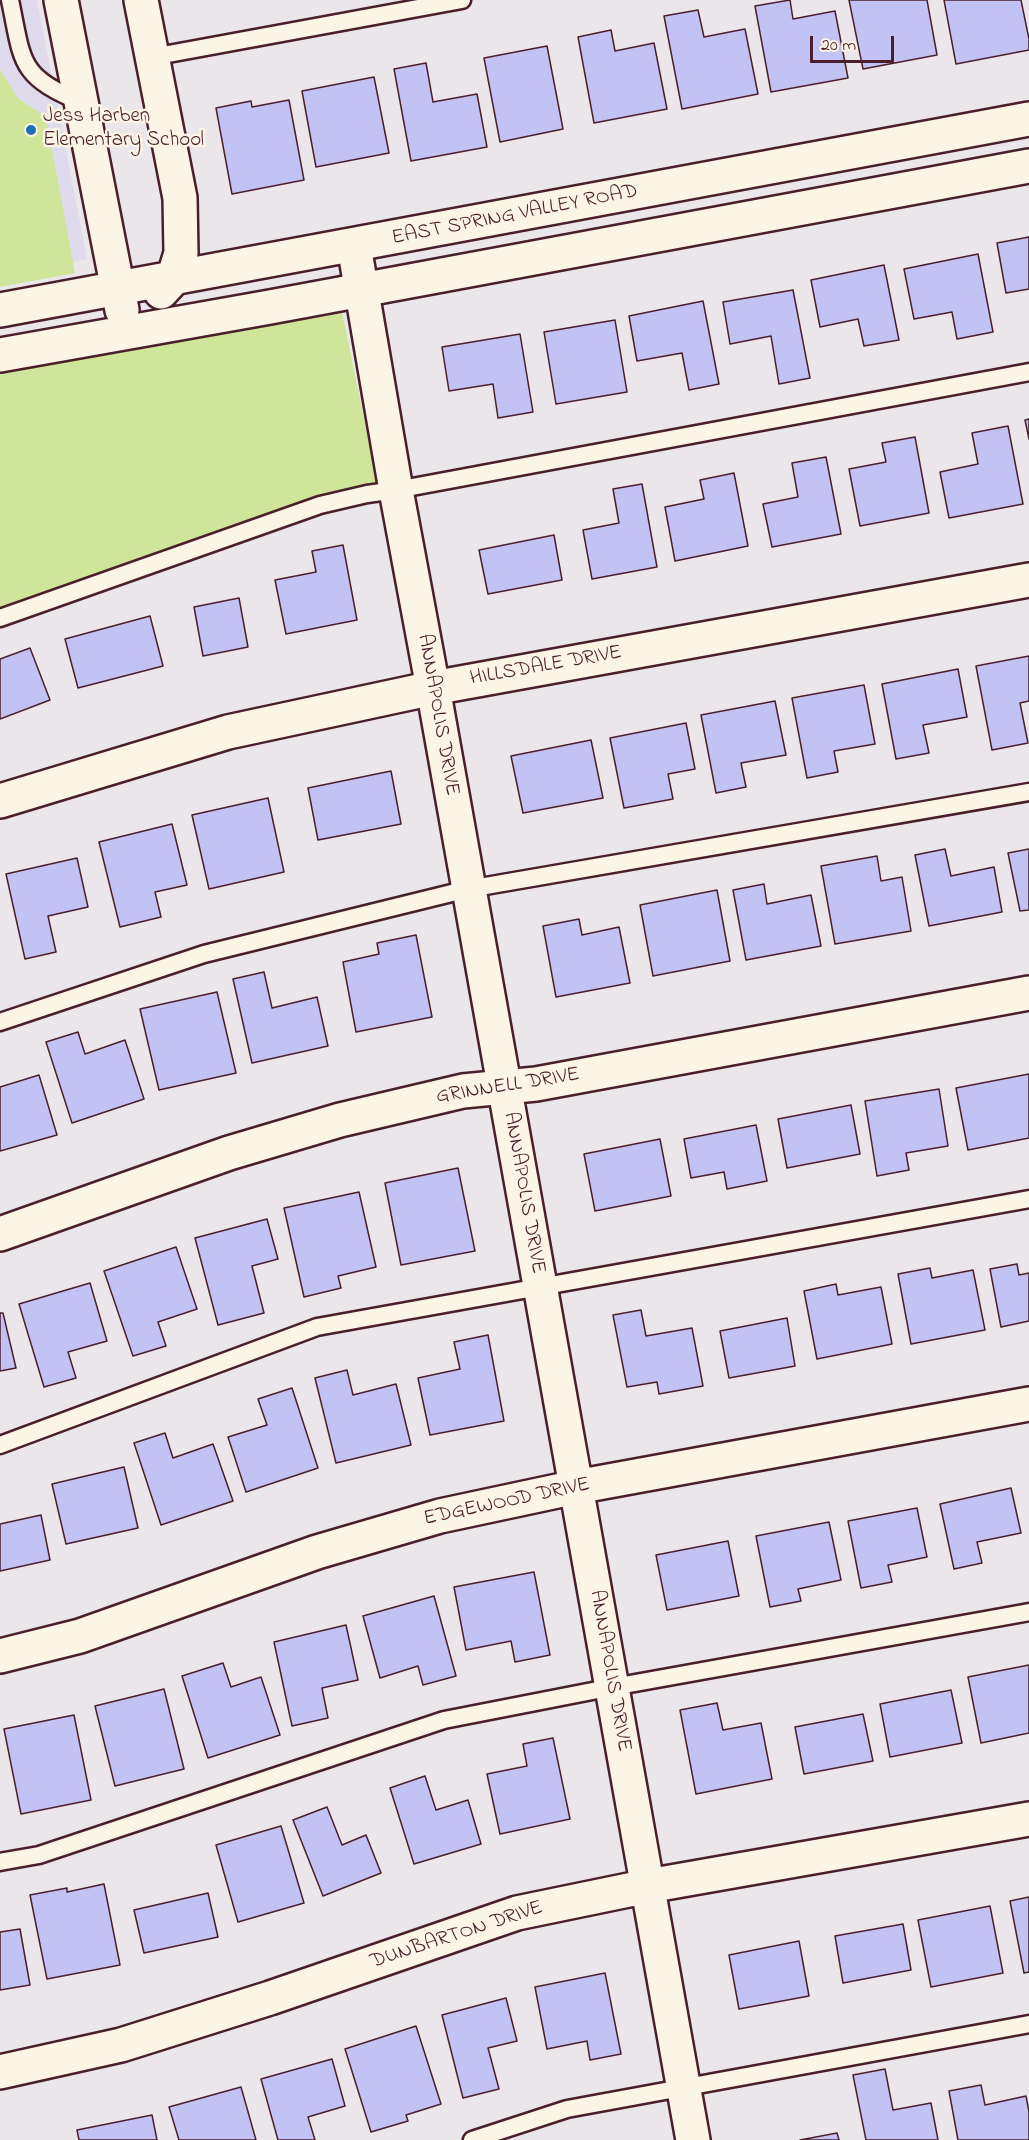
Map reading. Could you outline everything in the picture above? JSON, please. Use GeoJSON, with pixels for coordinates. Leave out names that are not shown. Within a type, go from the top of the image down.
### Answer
{"type":"FeatureCollection","features":[{"type":"Feature","properties":{"kind":"street"},"geometry":{"type":"LineString","coordinates":[[62,0],[126,333]]}},
{"type":"Feature","properties":{"kind":"street"},"geometry":{"type":"LineString","coordinates":[[126,333],[173,279],[181,253],[180,198],[141,0]]}},
{"type":"Feature","properties":{"kind":"street","name":"EAST SPRING VALLEY ROAD"},"geometry":{"type":"LineString","coordinates":[[0,310],[1029,119]]}},
{"type":"Feature","properties":{"kind":"street","name":"EAST SPRING VALLEY ROAD"},"geometry":{"type":"LineString","coordinates":[[0,355],[1029,166]]}},
{"type":"Feature","properties":{"kind":"street","name":"ANNAPOLIS DRIVE"},"geometry":{"type":"LineString","coordinates":[[354,246],[693,2140]]}},
{"type":"Feature","properties":{"kind":"street","name":"HILLSDALE DRIVE"},"geometry":{"type":"LineString","coordinates":[[0,801],[228,732],[433,688],[1029,580]]}},
{"type":"Feature","properties":{"kind":"street","name":"GRINNELL DRIVE"},"geometry":{"type":"LineString","coordinates":[[0,1234],[229,1153],[318,1127],[463,1091],[536,1084],[1029,993]]}},
{"type":"Feature","properties":{"kind":"street","name":"EDGEWOOD DRIVE"},"geometry":{"type":"LineString","coordinates":[[0,1656],[80,1636],[317,1552],[440,1516],[576,1487],[1029,1404]]}},
{"type":"Feature","properties":{"kind":"street","name":"DUNBARTON DRIVE"},"geometry":{"type":"LineString","coordinates":[[0,2072],[121,2044],[270,1998],[517,1913],[648,1886],[1029,1819]]}},
{"type":"Feature","properties":{"kind":"lane"},"geometry":{"type":"LineString","coordinates":[[9,0],[23,60],[34,77],[54,91],[81,102]]}},
{"type":"Feature","properties":{"kind":"lane"},"geometry":{"type":"LineString","coordinates":[[152,57],[462,0]]}},
{"type":"Feature","properties":{"kind":"lane"},"geometry":{"type":"LineString","coordinates":[[0,618],[320,505],[368,494],[1029,372]]}},
{"type":"Feature","properties":{"kind":"lane"},"geometry":{"type":"LineString","coordinates":[[0,1022],[204,954],[468,889],[1029,792]]}},
{"type":"Feature","properties":{"kind":"lane"},"geometry":{"type":"LineString","coordinates":[[0,1445],[317,1327],[1029,1199]]}},
{"type":"Feature","properties":{"kind":"lane"},"geometry":{"type":"LineString","coordinates":[[0,1862],[39,1855],[444,1720],[1029,1612]]}},
{"type":"Feature","properties":{"kind":"lane"},"geometry":{"type":"LineString","coordinates":[[472,2140],[567,2109],[1029,2024]]}},
{"type":"Feature","properties":{"kind":"shaded area","name":"Jess Harben Elementary School"},"geometry":{"type":"Polygon","coordinates":[[[0,0],[37,0],[87,259],[0,276],[0,0]]]}},
{"type":"Feature","properties":{"kind":"green space"},"geometry":{"type":"Polygon","coordinates":[[[0,70],[18,98],[46,117],[75,273],[0,287],[0,70]]]}},
{"type":"Feature","properties":{"kind":"green space"},"geometry":{"type":"Polygon","coordinates":[[[341,307],[378,486],[0,610],[0,370],[341,307]]]}},
{"type":"Feature","properties":{"kind":"building"},"geometry":{"type":"Polygon","coordinates":[[[790,0],[793,19],[835,11],[848,78],[771,92],[755,6],[790,0]]]}},
{"type":"Feature","properties":{"kind":"building"},"geometry":{"type":"Polygon","coordinates":[[[849,0],[927,0],[937,55],[863,69],[849,0]]]}},
{"type":"Feature","properties":{"kind":"building"},"geometry":{"type":"Polygon","coordinates":[[[944,0],[1021,0],[1029,50],[956,64],[944,0]]]}},
{"type":"Feature","properties":{"kind":"building"},"geometry":{"type":"Polygon","coordinates":[[[698,10],[704,37],[745,29],[758,94],[682,109],[664,16],[698,10]]]}},
{"type":"Feature","properties":{"kind":"building"},"geometry":{"type":"Polygon","coordinates":[[[611,30],[615,51],[654,43],[667,109],[594,123],[578,37],[611,30]]]}},
{"type":"Feature","properties":{"kind":"building"},"geometry":{"type":"Polygon","coordinates":[[[547,46],[563,129],[500,142],[484,58],[547,46]]]}},
{"type":"Feature","properties":{"kind":"building"},"geometry":{"type":"Polygon","coordinates":[[[426,63],[433,102],[477,94],[487,147],[411,161],[394,69],[426,63]]]}},
{"type":"Feature","properties":{"kind":"building"},"geometry":{"type":"Polygon","coordinates":[[[374,77],[389,153],[316,167],[302,91],[374,77]]]}},
{"type":"Feature","properties":{"kind":"building"},"geometry":{"type":"Polygon","coordinates":[[[289,100],[304,180],[232,194],[216,108],[251,101],[252,107],[289,100]]]}},
{"type":"Feature","properties":{"kind":"building"},"geometry":{"type":"Polygon","coordinates":[[[1029,237],[1029,289],[1006,293],[997,243],[1029,237]]]}},
{"type":"Feature","properties":{"kind":"building"},"geometry":{"type":"Polygon","coordinates":[[[978,254],[993,332],[957,339],[952,312],[914,319],[904,269],[978,254]]]}},
{"type":"Feature","properties":{"kind":"building"},"geometry":{"type":"Polygon","coordinates":[[[884,265],[899,340],[864,346],[858,319],[820,327],[811,280],[884,265]]]}},
{"type":"Feature","properties":{"kind":"building"},"geometry":{"type":"Polygon","coordinates":[[[793,290],[810,378],[779,384],[771,336],[730,344],[723,302],[793,290]]]}},
{"type":"Feature","properties":{"kind":"building"},"geometry":{"type":"Polygon","coordinates":[[[703,301],[719,384],[689,390],[682,353],[637,361],[629,316],[703,301]]]}},
{"type":"Feature","properties":{"kind":"building"},"geometry":{"type":"Polygon","coordinates":[[[615,320],[627,392],[556,404],[544,332],[615,320]]]}},
{"type":"Feature","properties":{"kind":"building"},"geometry":{"type":"Polygon","coordinates":[[[520,334],[533,412],[498,418],[493,384],[449,391],[442,347],[520,334]]]}},
{"type":"Feature","properties":{"kind":"building"},"geometry":{"type":"Polygon","coordinates":[[[1029,419],[1029,439],[1025,420],[1029,419]]]}},
{"type":"Feature","properties":{"kind":"building"},"geometry":{"type":"Polygon","coordinates":[[[1008,426],[1023,504],[949,518],[940,472],[978,464],[972,433],[1008,426]]]}},
{"type":"Feature","properties":{"kind":"building"},"geometry":{"type":"Polygon","coordinates":[[[915,437],[929,513],[860,526],[849,469],[886,462],[882,443],[915,437]]]}},
{"type":"Feature","properties":{"kind":"building"},"geometry":{"type":"Polygon","coordinates":[[[826,457],[841,534],[772,547],[763,504],[798,497],[792,463],[826,457]]]}},
{"type":"Feature","properties":{"kind":"building"},"geometry":{"type":"Polygon","coordinates":[[[734,473],[748,546],[675,561],[665,507],[704,499],[700,480],[734,473]]]}},
{"type":"Feature","properties":{"kind":"building"},"geometry":{"type":"Polygon","coordinates":[[[642,484],[657,567],[592,579],[583,530],[619,523],[613,489],[642,484]]]}},
{"type":"Feature","properties":{"kind":"building"},"geometry":{"type":"Polygon","coordinates":[[[554,535],[562,580],[488,594],[479,550],[554,535]]]}},
{"type":"Feature","properties":{"kind":"building"},"geometry":{"type":"Polygon","coordinates":[[[343,545],[357,620],[286,634],[275,580],[316,572],[312,551],[343,545]]]}},
{"type":"Feature","properties":{"kind":"building"},"geometry":{"type":"Polygon","coordinates":[[[239,598],[248,647],[203,656],[194,607],[239,598]]]}},
{"type":"Feature","properties":{"kind":"building"},"geometry":{"type":"Polygon","coordinates":[[[150,616],[163,666],[78,688],[65,639],[150,616]]]}},
{"type":"Feature","properties":{"kind":"building"},"geometry":{"type":"Polygon","coordinates":[[[30,648],[50,700],[0,719],[0,659],[30,648]]]}},
{"type":"Feature","properties":{"kind":"building"},"geometry":{"type":"Polygon","coordinates":[[[1029,656],[1029,701],[1020,703],[1028,743],[992,750],[976,666],[1029,656]]]}},
{"type":"Feature","properties":{"kind":"building"},"geometry":{"type":"Polygon","coordinates":[[[958,669],[967,717],[923,725],[929,753],[896,759],[882,684],[958,669]]]}},
{"type":"Feature","properties":{"kind":"building"},"geometry":{"type":"Polygon","coordinates":[[[864,685],[875,744],[834,751],[838,772],[807,778],[792,698],[864,685]]]}},
{"type":"Feature","properties":{"kind":"building"},"geometry":{"type":"Polygon","coordinates":[[[775,701],[786,755],[741,763],[746,787],[716,793],[701,715],[775,701]]]}},
{"type":"Feature","properties":{"kind":"building"},"geometry":{"type":"Polygon","coordinates":[[[686,723],[695,769],[668,774],[673,799],[624,808],[610,738],[686,723]]]}},
{"type":"Feature","properties":{"kind":"building"},"geometry":{"type":"Polygon","coordinates":[[[591,740],[603,798],[523,813],[511,756],[591,740]]]}},
{"type":"Feature","properties":{"kind":"building"},"geometry":{"type":"Polygon","coordinates":[[[391,771],[401,824],[318,840],[308,788],[391,771]]]}},
{"type":"Feature","properties":{"kind":"building"},"geometry":{"type":"Polygon","coordinates":[[[268,798],[284,872],[209,889],[192,815],[268,798]]]}},
{"type":"Feature","properties":{"kind":"building"},"geometry":{"type":"Polygon","coordinates":[[[172,824],[187,885],[155,892],[161,917],[120,927],[99,842],[172,824]]]}},
{"type":"Feature","properties":{"kind":"building"},"geometry":{"type":"Polygon","coordinates":[[[945,849],[951,876],[994,867],[1002,912],[929,926],[915,855],[945,849]]]}},
{"type":"Feature","properties":{"kind":"building"},"geometry":{"type":"Polygon","coordinates":[[[1029,849],[1029,910],[1020,911],[1008,853],[1029,849]]]}},
{"type":"Feature","properties":{"kind":"building"},"geometry":{"type":"Polygon","coordinates":[[[877,856],[881,881],[902,877],[911,931],[835,944],[821,866],[877,856]]]}},
{"type":"Feature","properties":{"kind":"building"},"geometry":{"type":"Polygon","coordinates":[[[77,858],[88,907],[48,916],[56,952],[25,959],[6,874],[77,858]]]}},
{"type":"Feature","properties":{"kind":"building"},"geometry":{"type":"Polygon","coordinates":[[[764,884],[767,904],[811,895],[821,946],[746,960],[733,890],[764,884]]]}},
{"type":"Feature","properties":{"kind":"building"},"geometry":{"type":"Polygon","coordinates":[[[717,890],[730,961],[653,976],[640,905],[717,890]]]}},
{"type":"Feature","properties":{"kind":"building"},"geometry":{"type":"Polygon","coordinates":[[[579,919],[582,935],[619,927],[630,983],[556,997],[543,926],[579,919]]]}},
{"type":"Feature","properties":{"kind":"building"},"geometry":{"type":"Polygon","coordinates":[[[416,935],[432,1017],[356,1032],[343,962],[379,954],[377,943],[416,935]]]}},
{"type":"Feature","properties":{"kind":"building"},"geometry":{"type":"Polygon","coordinates":[[[264,972],[272,1008],[317,997],[328,1046],[252,1063],[233,979],[264,972]]]}},
{"type":"Feature","properties":{"kind":"building"},"geometry":{"type":"Polygon","coordinates":[[[217,992],[236,1073],[159,1090],[140,1009],[217,992]]]}},
{"type":"Feature","properties":{"kind":"building"},"geometry":{"type":"Polygon","coordinates":[[[78,1032],[85,1054],[125,1040],[144,1099],[72,1123],[46,1042],[78,1032]]]}},
{"type":"Feature","properties":{"kind":"building"},"geometry":{"type":"Polygon","coordinates":[[[1029,1074],[1029,1138],[968,1150],[956,1088],[1029,1074]]]}},
{"type":"Feature","properties":{"kind":"building"},"geometry":{"type":"Polygon","coordinates":[[[39,1075],[57,1135],[0,1151],[0,1087],[39,1075]]]}},
{"type":"Feature","properties":{"kind":"building"},"geometry":{"type":"Polygon","coordinates":[[[939,1089],[948,1146],[906,1153],[909,1170],[877,1176],[865,1101],[939,1089]]]}},
{"type":"Feature","properties":{"kind":"building"},"geometry":{"type":"Polygon","coordinates":[[[851,1105],[860,1154],[787,1168],[778,1119],[851,1105]]]}},
{"type":"Feature","properties":{"kind":"building"},"geometry":{"type":"Polygon","coordinates":[[[756,1125],[767,1181],[727,1189],[724,1172],[691,1178],[684,1139],[756,1125]]]}},
{"type":"Feature","properties":{"kind":"building"},"geometry":{"type":"Polygon","coordinates":[[[660,1139],[671,1196],[595,1211],[584,1154],[660,1139]]]}},
{"type":"Feature","properties":{"kind":"building"},"geometry":{"type":"Polygon","coordinates":[[[458,1168],[475,1251],[401,1265],[385,1183],[458,1168]]]}},
{"type":"Feature","properties":{"kind":"building"},"geometry":{"type":"Polygon","coordinates":[[[359,1192],[376,1267],[338,1276],[341,1288],[304,1297],[284,1208],[359,1192]]]}},
{"type":"Feature","properties":{"kind":"building"},"geometry":{"type":"Polygon","coordinates":[[[267,1219],[278,1259],[252,1266],[264,1313],[218,1325],[195,1238],[267,1219]]]}},
{"type":"Feature","properties":{"kind":"building"},"geometry":{"type":"Polygon","coordinates":[[[176,1247],[197,1309],[158,1322],[166,1346],[133,1356],[104,1271],[176,1247]]]}},
{"type":"Feature","properties":{"kind":"building"},"geometry":{"type":"Polygon","coordinates":[[[1017,1264],[1019,1275],[1029,1273],[1029,1321],[1001,1327],[990,1269],[1017,1264]]]}},
{"type":"Feature","properties":{"kind":"building"},"geometry":{"type":"Polygon","coordinates":[[[930,1268],[932,1278],[973,1270],[985,1330],[911,1344],[898,1274],[930,1268]]]}},
{"type":"Feature","properties":{"kind":"building"},"geometry":{"type":"Polygon","coordinates":[[[90,1283],[107,1341],[68,1352],[76,1378],[44,1387],[19,1304],[90,1283]]]}},
{"type":"Feature","properties":{"kind":"building"},"geometry":{"type":"Polygon","coordinates":[[[836,1284],[838,1295],[881,1287],[892,1344],[817,1359],[804,1291],[836,1284]]]}},
{"type":"Feature","properties":{"kind":"building"},"geometry":{"type":"Polygon","coordinates":[[[641,1310],[646,1336],[692,1328],[703,1386],[659,1394],[657,1382],[627,1387],[613,1315],[641,1310]]]}},
{"type":"Feature","properties":{"kind":"building"},"geometry":{"type":"Polygon","coordinates":[[[0,1313],[3,1313],[16,1368],[0,1371],[0,1313]]]}},
{"type":"Feature","properties":{"kind":"building"},"geometry":{"type":"Polygon","coordinates":[[[787,1318],[795,1366],[729,1378],[720,1331],[787,1318]]]}},
{"type":"Feature","properties":{"kind":"building"},"geometry":{"type":"Polygon","coordinates":[[[488,1335],[504,1421],[430,1435],[418,1378],[460,1369],[454,1342],[488,1335]]]}},
{"type":"Feature","properties":{"kind":"building"},"geometry":{"type":"Polygon","coordinates":[[[347,1370],[353,1395],[396,1384],[411,1445],[336,1463],[315,1378],[347,1370]]]}},
{"type":"Feature","properties":{"kind":"building"},"geometry":{"type":"Polygon","coordinates":[[[292,1388],[318,1468],[246,1492],[228,1437],[267,1425],[258,1399],[292,1388]]]}},
{"type":"Feature","properties":{"kind":"building"},"geometry":{"type":"Polygon","coordinates":[[[165,1433],[173,1458],[213,1444],[233,1501],[161,1525],[134,1443],[165,1433]]]}},
{"type":"Feature","properties":{"kind":"building"},"geometry":{"type":"Polygon","coordinates":[[[124,1467],[138,1528],[66,1544],[52,1484],[124,1467]]]}},
{"type":"Feature","properties":{"kind":"building"},"geometry":{"type":"Polygon","coordinates":[[[1011,1488],[1021,1533],[977,1542],[982,1563],[954,1569],[940,1504],[1011,1488]]]}},
{"type":"Feature","properties":{"kind":"building"},"geometry":{"type":"Polygon","coordinates":[[[917,1508],[927,1557],[888,1565],[892,1582],[861,1588],[848,1521],[917,1508]]]}},
{"type":"Feature","properties":{"kind":"building"},"geometry":{"type":"Polygon","coordinates":[[[41,1515],[50,1560],[0,1571],[0,1524],[41,1515]]]}},
{"type":"Feature","properties":{"kind":"building"},"geometry":{"type":"Polygon","coordinates":[[[829,1522],[841,1580],[798,1589],[801,1601],[770,1607],[756,1536],[829,1522]]]}},
{"type":"Feature","properties":{"kind":"building"},"geometry":{"type":"Polygon","coordinates":[[[728,1541],[739,1596],[667,1610],[656,1555],[728,1541]]]}},
{"type":"Feature","properties":{"kind":"building"},"geometry":{"type":"Polygon","coordinates":[[[534,1572],[550,1655],[515,1662],[511,1641],[466,1650],[454,1587],[534,1572]]]}},
{"type":"Feature","properties":{"kind":"building"},"geometry":{"type":"Polygon","coordinates":[[[434,1596],[456,1676],[423,1685],[418,1666],[380,1678],[363,1616],[434,1596]]]}},
{"type":"Feature","properties":{"kind":"building"},"geometry":{"type":"Polygon","coordinates":[[[346,1625],[358,1680],[322,1688],[328,1718],[292,1726],[274,1642],[346,1625]]]}},
{"type":"Feature","properties":{"kind":"building"},"geometry":{"type":"Polygon","coordinates":[[[223,1663],[231,1687],[261,1677],[280,1735],[208,1758],[182,1676],[223,1663]]]}},
{"type":"Feature","properties":{"kind":"building"},"geometry":{"type":"Polygon","coordinates":[[[1029,1665],[1029,1733],[981,1743],[968,1677],[1029,1665]]]}},
{"type":"Feature","properties":{"kind":"building"},"geometry":{"type":"Polygon","coordinates":[[[164,1689],[184,1769],[115,1786],[95,1706],[164,1689]]]}},
{"type":"Feature","properties":{"kind":"building"},"geometry":{"type":"Polygon","coordinates":[[[951,1690],[962,1743],[890,1757],[880,1704],[951,1690]]]}},
{"type":"Feature","properties":{"kind":"building"},"geometry":{"type":"Polygon","coordinates":[[[717,1703],[723,1730],[761,1723],[772,1779],[696,1794],[680,1710],[717,1703]]]}},
{"type":"Feature","properties":{"kind":"building"},"geometry":{"type":"Polygon","coordinates":[[[863,1714],[873,1761],[804,1774],[795,1727],[863,1714]]]}},
{"type":"Feature","properties":{"kind":"building"},"geometry":{"type":"Polygon","coordinates":[[[74,1715],[91,1800],[21,1814],[4,1729],[74,1715]]]}},
{"type":"Feature","properties":{"kind":"building"},"geometry":{"type":"Polygon","coordinates":[[[553,1738],[570,1819],[500,1834],[487,1774],[527,1766],[523,1744],[553,1738]]]}},
{"type":"Feature","properties":{"kind":"building"},"geometry":{"type":"Polygon","coordinates":[[[425,1776],[436,1810],[468,1800],[481,1844],[414,1864],[390,1788],[425,1776]]]}},
{"type":"Feature","properties":{"kind":"building"},"geometry":{"type":"Polygon","coordinates":[[[327,1807],[342,1845],[366,1835],[381,1873],[323,1896],[293,1820],[327,1807]]]}},
{"type":"Feature","properties":{"kind":"building"},"geometry":{"type":"Polygon","coordinates":[[[281,1826],[304,1903],[238,1922],[216,1845],[281,1826]]]}},
{"type":"Feature","properties":{"kind":"building"},"geometry":{"type":"Polygon","coordinates":[[[104,1884],[120,1965],[47,1979],[30,1895],[67,1888],[67,1892],[104,1884]]]}},
{"type":"Feature","properties":{"kind":"building"},"geometry":{"type":"Polygon","coordinates":[[[208,1893],[218,1937],[144,1953],[134,1910],[208,1893]]]}},
{"type":"Feature","properties":{"kind":"building"},"geometry":{"type":"Polygon","coordinates":[[[1029,1897],[1029,1972],[1024,1973],[1010,1901],[1029,1897]]]}},
{"type":"Feature","properties":{"kind":"building"},"geometry":{"type":"Polygon","coordinates":[[[990,1906],[1003,1973],[931,1987],[918,1920],[990,1906]]]}},
{"type":"Feature","properties":{"kind":"building"},"geometry":{"type":"Polygon","coordinates":[[[903,1924],[911,1970],[843,1983],[835,1936],[903,1924]]]}},
{"type":"Feature","properties":{"kind":"building"},"geometry":{"type":"Polygon","coordinates":[[[20,1929],[30,1985],[0,1990],[0,1932],[20,1929]]]}},
{"type":"Feature","properties":{"kind":"building"},"geometry":{"type":"Polygon","coordinates":[[[799,1941],[809,1996],[739,2009],[729,1955],[799,1941]]]}},
{"type":"Feature","properties":{"kind":"building"},"geometry":{"type":"Polygon","coordinates":[[[605,1973],[621,2054],[590,2060],[587,2041],[547,2049],[535,1987],[605,1973]]]}},
{"type":"Feature","properties":{"kind":"building"},"geometry":{"type":"Polygon","coordinates":[[[506,1998],[517,2041],[488,2048],[499,2089],[463,2098],[442,2015],[506,1998]]]}},
{"type":"Feature","properties":{"kind":"building"},"geometry":{"type":"Polygon","coordinates":[[[416,2026],[441,2104],[406,2115],[408,2121],[371,2132],[345,2049],[416,2026]]]}},
{"type":"Feature","properties":{"kind":"building"},"geometry":{"type":"Polygon","coordinates":[[[332,2059],[345,2106],[308,2117],[315,2140],[278,2140],[261,2079],[332,2059]]]}},
{"type":"Feature","properties":{"kind":"building"},"geometry":{"type":"Polygon","coordinates":[[[885,2069],[893,2110],[931,2103],[938,2140],[866,2140],[853,2075],[885,2069]]]}},
{"type":"Feature","properties":{"kind":"building"},"geometry":{"type":"Polygon","coordinates":[[[981,2085],[985,2105],[1026,2096],[1029,2112],[1029,2140],[958,2140],[949,2091],[981,2085]]]}},
{"type":"Feature","properties":{"kind":"building"},"geometry":{"type":"Polygon","coordinates":[[[241,2087],[256,2140],[179,2140],[169,2107],[241,2087]]]}},
{"type":"Feature","properties":{"kind":"building"},"geometry":{"type":"Polygon","coordinates":[[[152,2115],[157,2140],[79,2140],[77,2130],[152,2115]]]}},
{"type":"Feature","properties":{"kind":"building"},"geometry":{"type":"Polygon","coordinates":[[[837,2133],[839,2140],[800,2140],[837,2133]]]}},
{"type":"Feature","properties":{"kind":"place","name":"Jess Harben Elementary School"},"geometry":{"type":"Point","coordinates":[31,130]}}]}
